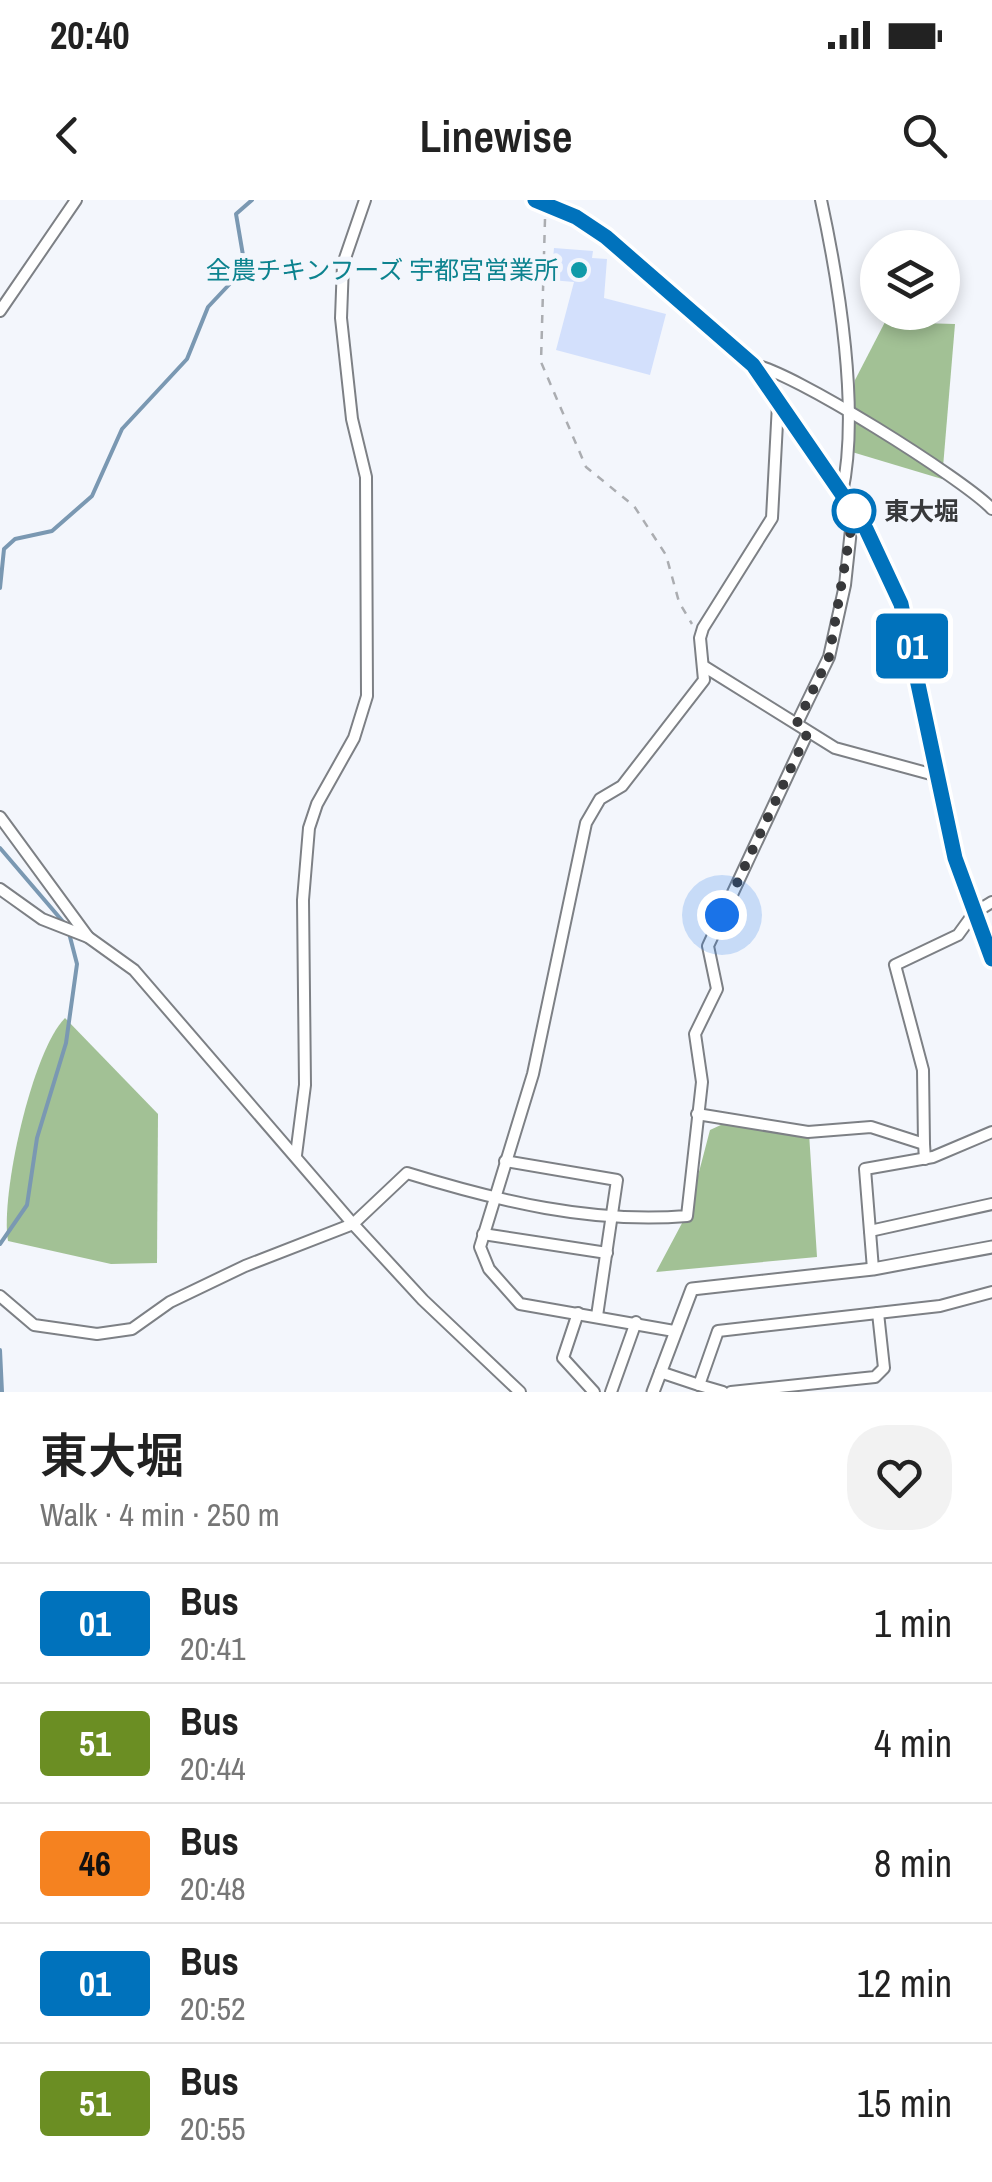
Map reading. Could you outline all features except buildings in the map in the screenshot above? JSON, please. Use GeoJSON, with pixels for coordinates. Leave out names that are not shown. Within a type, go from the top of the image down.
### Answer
{"type":"FeatureCollection","features":[{"type":"Feature","properties":{"kind":"main road"},"geometry":{"type":"LineString","coordinates":[[538,201],[606,237],[753,365],[878,550],[901,604],[955,858],[992,958]]}},
{"type":"Feature","properties":{"kind":"street"},"geometry":{"type":"LineString","coordinates":[[0,310],[76,200]]}},
{"type":"Feature","properties":{"kind":"street"},"geometry":{"type":"LineString","coordinates":[[296,1155],[304,1085],[304,900],[309,828],[354,738],[368,696],[366,477],[352,419],[340,318],[343,264],[365,200]]}},
{"type":"Feature","properties":{"kind":"street"},"geometry":{"type":"LineString","coordinates":[[821,200],[849,412],[850,455],[842,493]]}},
{"type":"Feature","properties":{"kind":"street"},"geometry":{"type":"LineString","coordinates":[[753,365],[779,370],[849,412],[992,509]]}},
{"type":"Feature","properties":{"kind":"street"},"geometry":{"type":"LineString","coordinates":[[674,1332],[636,1322],[520,1304],[488,1269],[480,1247],[533,1074],[586,823],[600,799],[622,786],[704,680],[706,666],[700,638],[772,518],[778,397]]}},
{"type":"Feature","properties":{"kind":"street"},"geometry":{"type":"LineString","coordinates":[[797,723],[829,657],[845,585],[854,510]]}},
{"type":"Feature","properties":{"kind":"street"},"geometry":{"type":"LineString","coordinates":[[706,666],[797,723],[807,734],[835,748],[938,776]]}},
{"type":"Feature","properties":{"kind":"street"},"geometry":{"type":"LineString","coordinates":[[0,1296],[34,1326],[97,1334],[132,1329],[170,1302],[245,1266],[353,1224],[407,1173],[492,1199],[636,1220],[687,1216],[702,1082],[696,1034],[717,989],[708,946],[807,734]]}},
{"type":"Feature","properties":{"kind":"street"},"geometry":{"type":"LineString","coordinates":[[0,817],[82,935]]}},
{"type":"Feature","properties":{"kind":"street"},"geometry":{"type":"LineString","coordinates":[[0,889],[62,928],[82,935],[134,970],[166,1002],[353,1224],[423,1300],[520,1392]]}},
{"type":"Feature","properties":{"kind":"street"},"geometry":{"type":"LineString","coordinates":[[926,1159],[923,1070],[895,964],[958,935],[974,914],[992,902]]}},
{"type":"Feature","properties":{"kind":"street"},"geometry":{"type":"LineString","coordinates":[[697,1114],[808,1132],[872,1127],[924,1144]]}},
{"type":"Feature","properties":{"kind":"street"},"geometry":{"type":"LineString","coordinates":[[873,1270],[865,1169],[926,1159],[992,1132]]}},
{"type":"Feature","properties":{"kind":"street"},"geometry":{"type":"LineString","coordinates":[[504,1161],[617,1180],[597,1316]]}},
{"type":"Feature","properties":{"kind":"street"},"geometry":{"type":"LineString","coordinates":[[870,1232],[992,1204]]}},
{"type":"Feature","properties":{"kind":"street"},"geometry":{"type":"LineString","coordinates":[[483,1234],[608,1252]]}},
{"type":"Feature","properties":{"kind":"street"},"geometry":{"type":"LineString","coordinates":[[653,1392],[692,1289],[873,1270],[992,1246]]}},
{"type":"Feature","properties":{"kind":"street"},"geometry":{"type":"LineString","coordinates":[[699,1385],[718,1332],[940,1306],[992,1292]]}},
{"type":"Feature","properties":{"kind":"street"},"geometry":{"type":"LineString","coordinates":[[578,1313],[563,1358],[594,1392]]}},
{"type":"Feature","properties":{"kind":"street"},"geometry":{"type":"LineString","coordinates":[[732,1392],[875,1377],[884,1368],[878,1313]]}},
{"type":"Feature","properties":{"kind":"street"},"geometry":{"type":"LineString","coordinates":[[610,1392],[636,1322]]}},
{"type":"Feature","properties":{"kind":"street"},"geometry":{"type":"LineString","coordinates":[[660,1372],[723,1392]]}},
{"type":"Feature","properties":{"kind":"path"},"geometry":{"type":"LineString","coordinates":[[538,201],[541,362],[586,467],[634,506],[666,556],[678,602],[700,638]]}},
{"type":"Feature","properties":{"kind":"green space"},"geometry":{"type":"Polygon","coordinates":[[[881,330],[954,330],[942,479],[852,452],[855,380],[881,330]]]}},
{"type":"Feature","properties":{"kind":"green space"},"geometry":{"type":"Polygon","coordinates":[[[65,1018],[158,1114],[157,1263],[111,1264],[8,1241],[9,1192],[21,1125],[41,1060],[65,1018]]]}},
{"type":"Feature","properties":{"kind":"green space"},"geometry":{"type":"Polygon","coordinates":[[[738,1117],[809,1133],[817,1257],[656,1272],[689,1210],[710,1130],[738,1117]]]}},
{"type":"Feature","properties":{"kind":"waterway"},"geometry":{"type":"LineString","coordinates":[[0,588],[4,549],[15,539],[52,531],[92,496],[122,429],[187,359],[208,307],[240,273],[244,261],[236,214],[252,200]]}},
{"type":"Feature","properties":{"kind":"waterway"},"geometry":{"type":"LineString","coordinates":[[0,848],[65,924]]}},
{"type":"Feature","properties":{"kind":"waterway"},"geometry":{"type":"LineString","coordinates":[[0,1244],[27,1205],[37,1138],[66,1043],[77,964],[69,933]]}},
{"type":"Feature","properties":{"kind":"waterway"},"geometry":{"type":"LineString","coordinates":[[0,1350],[2,1392]]}},
{"type":"Feature","properties":{"kind":"bus line","name":"01"},"geometry":{"type":"LineString","coordinates":[[535,200],[576,217],[606,237],[723,335],[778,397],[866,529],[901,604],[955,858],[992,959]]}},
{"type":"Feature","properties":{"kind":"place","name":"全農チキンフーズ 宇都宮営業所"},"geometry":{"type":"Point","coordinates":[579,270]}},
{"type":"Feature","properties":{"kind":"place","name":"東大堀"},"geometry":{"type":"Point","coordinates":[854,511]}},
{"type":"Feature","properties":{"kind":"route"},"geometry":{"type":"LineString","coordinates":[[722,915],[807,734],[797,723],[829,657],[845,585],[854,511]]}}]}
